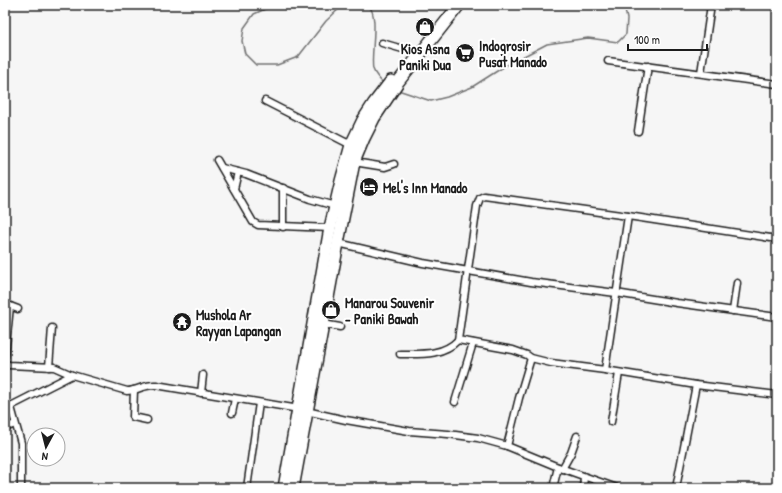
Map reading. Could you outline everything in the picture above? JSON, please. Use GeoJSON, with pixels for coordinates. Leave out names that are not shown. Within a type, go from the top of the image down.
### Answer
{"type":"FeatureCollection","features":[{"type":"Feature","properties":{"kind":"highway"},"geometry":{"type":"LineString","coordinates":[[293,488],[330,228],[351,145],[364,120],[378,106],[413,52],[456,5]]}},
{"type":"Feature","properties":{"kind":"highway"},"geometry":{"type":"LineString","coordinates":[[395,80],[456,5]]}},
{"type":"Feature","properties":{"kind":"highway"},"geometry":{"type":"LineString","coordinates":[[284,488],[323,324],[354,162],[378,106]]}},
{"type":"Feature","properties":{"kind":"street"},"geometry":{"type":"LineString","coordinates":[[701,73],[711,5]]}},
{"type":"Feature","properties":{"kind":"street"},"geometry":{"type":"LineString","coordinates":[[382,43],[413,52]]}},
{"type":"Feature","properties":{"kind":"street"},"geometry":{"type":"LineString","coordinates":[[608,61],[777,84]]}},
{"type":"Feature","properties":{"kind":"street"},"geometry":{"type":"LineString","coordinates":[[638,131],[648,66]]}},
{"type":"Feature","properties":{"kind":"street"},"geometry":{"type":"LineString","coordinates":[[265,101],[351,145]]}},
{"type":"Feature","properties":{"kind":"street"},"geometry":{"type":"LineString","coordinates":[[217,160],[254,222],[258,225],[330,228]]}},
{"type":"Feature","properties":{"kind":"street"},"geometry":{"type":"LineString","coordinates":[[354,162],[385,168],[394,164]]}},
{"type":"Feature","properties":{"kind":"street"},"geometry":{"type":"LineString","coordinates":[[222,168],[238,172],[310,199],[335,206]]}},
{"type":"Feature","properties":{"kind":"street"},"geometry":{"type":"LineString","coordinates":[[234,189],[238,172]]}},
{"type":"Feature","properties":{"kind":"street"},"geometry":{"type":"LineString","coordinates":[[283,188],[283,227]]}},
{"type":"Feature","properties":{"kind":"street"},"geometry":{"type":"LineString","coordinates":[[400,354],[436,352],[448,348],[458,340],[478,201],[484,196],[777,239]]}},
{"type":"Feature","properties":{"kind":"street"},"geometry":{"type":"LineString","coordinates":[[605,370],[628,216]]}},
{"type":"Feature","properties":{"kind":"street"},"geometry":{"type":"LineString","coordinates":[[338,243],[423,263],[531,282],[777,317]]}},
{"type":"Feature","properties":{"kind":"street"},"geometry":{"type":"LineString","coordinates":[[733,310],[737,283]]}},
{"type":"Feature","properties":{"kind":"street"},"geometry":{"type":"LineString","coordinates":[[5,357],[8,306],[18,309]]}},
{"type":"Feature","properties":{"kind":"street"},"geometry":{"type":"LineString","coordinates":[[323,324],[340,327]]}},
{"type":"Feature","properties":{"kind":"street"},"geometry":{"type":"LineString","coordinates":[[49,367],[52,328]]}},
{"type":"Feature","properties":{"kind":"street"},"geometry":{"type":"LineString","coordinates":[[458,340],[513,350],[531,358],[551,363],[696,385],[777,395]]}},
{"type":"Feature","properties":{"kind":"street"},"geometry":{"type":"LineString","coordinates":[[455,402],[473,343]]}},
{"type":"Feature","properties":{"kind":"street"},"geometry":{"type":"LineString","coordinates":[[508,446],[519,398],[531,358]]}},
{"type":"Feature","properties":{"kind":"street"},"geometry":{"type":"LineString","coordinates":[[5,362],[8,365],[54,367],[72,375],[126,391],[152,385],[409,430],[478,438],[508,446],[560,468],[617,488]]}},
{"type":"Feature","properties":{"kind":"street"},"geometry":{"type":"LineString","coordinates":[[611,422],[619,373]]}},
{"type":"Feature","properties":{"kind":"street"},"geometry":{"type":"LineString","coordinates":[[21,488],[21,443],[8,408],[72,375]]}},
{"type":"Feature","properties":{"kind":"street"},"geometry":{"type":"LineString","coordinates":[[201,393],[204,375]]}},
{"type":"Feature","properties":{"kind":"street"},"geometry":{"type":"LineString","coordinates":[[676,488],[696,385]]}},
{"type":"Feature","properties":{"kind":"street"},"geometry":{"type":"LineString","coordinates":[[134,390],[133,417],[147,420]]}},
{"type":"Feature","properties":{"kind":"street"},"geometry":{"type":"LineString","coordinates":[[232,413],[235,399]]}},
{"type":"Feature","properties":{"kind":"street"},"geometry":{"type":"LineString","coordinates":[[247,488],[259,403]]}},
{"type":"Feature","properties":{"kind":"street"},"geometry":{"type":"LineString","coordinates":[[5,428],[15,424]]}},
{"type":"Feature","properties":{"kind":"street"},"geometry":{"type":"LineString","coordinates":[[553,488],[560,468],[571,453],[577,436]]}},
{"type":"Feature","properties":{"kind":"street"},"geometry":{"type":"LineString","coordinates":[[583,488],[584,477]]}},
{"type":"Feature","properties":{"kind":"waterway"},"geometry":{"type":"LineString","coordinates":[[274,5],[254,14],[244,28],[242,41],[245,54],[256,65],[277,65],[298,57],[326,21],[343,5]]}},
{"type":"Feature","properties":{"kind":"waterway"},"geometry":{"type":"LineString","coordinates":[[368,5],[372,10],[374,26],[373,69],[384,84]]}},
{"type":"Feature","properties":{"kind":"waterway"},"geometry":{"type":"LineString","coordinates":[[398,90],[431,101],[447,97],[472,87],[505,66],[547,44],[588,38],[618,42],[626,34],[627,19],[624,5]]}},
{"type":"Feature","properties":{"kind":"waterway"},"geometry":{"type":"LineString","coordinates":[[772,5],[777,18]]}},
{"type":"Feature","properties":{"kind":"place","name":"Kios Asna Paniki Dua"},"geometry":{"type":"Point","coordinates":[425,27]}},
{"type":"Feature","properties":{"kind":"place","name":"Indogrosir Pusat Manado"},"geometry":{"type":"Point","coordinates":[465,53]}},
{"type":"Feature","properties":{"kind":"place","name":"Mel's Inn Manado"},"geometry":{"type":"Point","coordinates":[369,187]}},
{"type":"Feature","properties":{"kind":"place","name":"Manarou Souvenir - Paniki Bawah"},"geometry":{"type":"Point","coordinates":[331,310]}},
{"type":"Feature","properties":{"kind":"place","name":"Mushola Ar Rayyan Lapangan"},"geometry":{"type":"Point","coordinates":[182,322]}}]}
